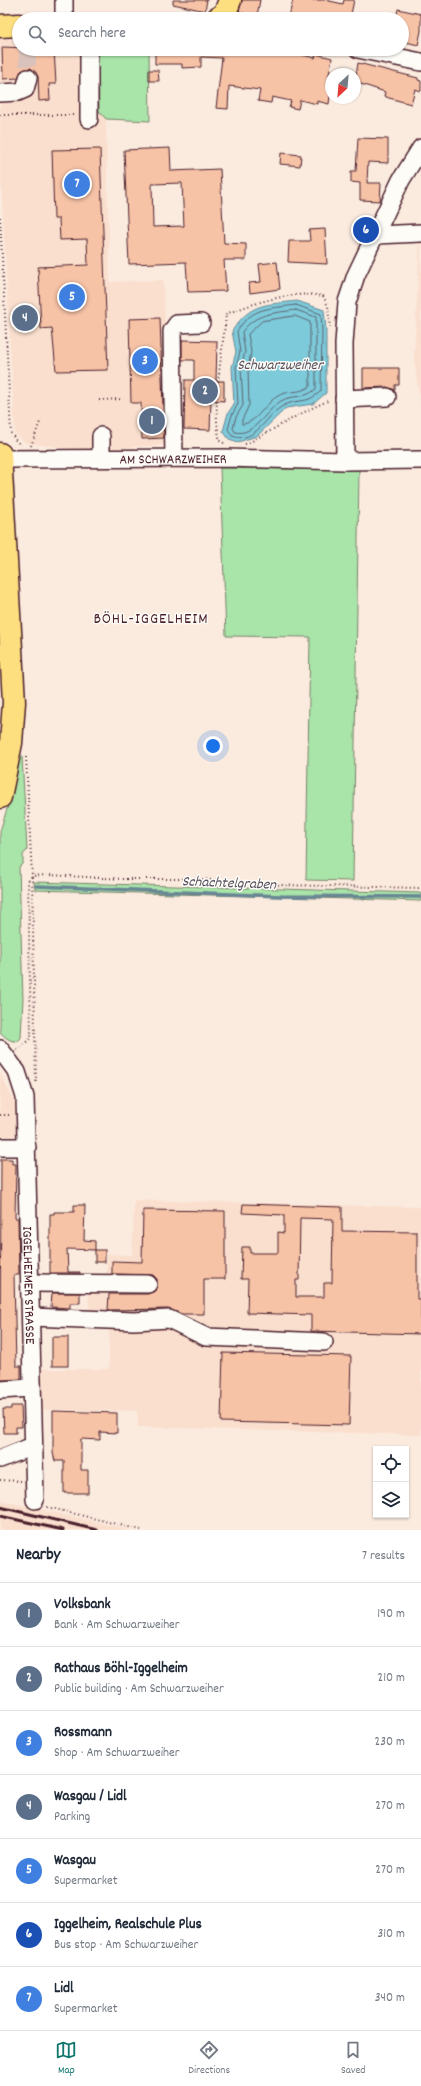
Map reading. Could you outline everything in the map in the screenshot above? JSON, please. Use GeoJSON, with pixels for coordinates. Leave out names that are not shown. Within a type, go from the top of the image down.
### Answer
{"type":"FeatureCollection","features":[{"type":"Feature","properties":{"kind":"main road"},"geometry":{"type":"LineString","coordinates":[[0,26],[12,25]]}},
{"type":"Feature","properties":{"kind":"main road"},"geometry":{"type":"LineString","coordinates":[[0,454],[14,702],[10,749],[0,797]]}},
{"type":"Feature","properties":{"kind":"street"},"geometry":{"type":"LineString","coordinates":[[64,0],[64,12]]}},
{"type":"Feature","properties":{"kind":"street"},"geometry":{"type":"LineString","coordinates":[[83,117],[88,56]]}},
{"type":"Feature","properties":{"kind":"street"},"geometry":{"type":"LineString","coordinates":[[392,56],[421,62]]}},
{"type":"Feature","properties":{"kind":"street"},"geometry":{"type":"LineString","coordinates":[[0,93],[18,92],[25,89],[28,78]]}},
{"type":"Feature","properties":{"kind":"street"},"geometry":{"type":"LineString","coordinates":[[345,461],[344,344],[347,302],[356,275],[401,180],[421,148]]}},
{"type":"Feature","properties":{"kind":"street"},"geometry":{"type":"LineString","coordinates":[[376,234],[421,233]]}},
{"type":"Feature","properties":{"kind":"street"},"geometry":{"type":"LineString","coordinates":[[174,458],[172,331],[177,324],[201,323]]}},
{"type":"Feature","properties":{"kind":"street"},"geometry":{"type":"LineString","coordinates":[[344,395],[387,397]]}},
{"type":"Feature","properties":{"kind":"street"},"geometry":{"type":"LineString","coordinates":[[101,436],[101,458]]}},
{"type":"Feature","properties":{"kind":"street","name":"AM SCHWARZWEIHER"},"geometry":{"type":"LineString","coordinates":[[0,459],[174,458],[228,453],[345,461],[421,460]]}},
{"type":"Feature","properties":{"kind":"street","name":"IGGELHEIMER STRASSE"},"geometry":{"type":"LineString","coordinates":[[9,1059],[25,1097],[31,1317],[31,1388],[35,1500]]}},
{"type":"Feature","properties":{"kind":"street"},"geometry":{"type":"LineString","coordinates":[[0,1147],[27,1147]]}},
{"type":"Feature","properties":{"kind":"street"},"geometry":{"type":"LineString","coordinates":[[30,1283],[148,1284]]}},
{"type":"Feature","properties":{"kind":"street"},"geometry":{"type":"LineString","coordinates":[[31,1317],[134,1321],[169,1319],[206,1337],[324,1342]]}},
{"type":"Feature","properties":{"kind":"street"},"geometry":{"type":"LineString","coordinates":[[0,1390],[31,1388]]}},
{"type":"Feature","properties":{"kind":"street"},"geometry":{"type":"LineString","coordinates":[[0,1459],[33,1446]]}},
{"type":"Feature","properties":{"kind":"path"},"geometry":{"type":"LineString","coordinates":[[0,115],[83,117]]}},
{"type":"Feature","properties":{"kind":"path"},"geometry":{"type":"LineString","coordinates":[[331,333],[328,306],[324,296],[312,294],[256,302],[226,314],[218,400],[217,429],[220,441],[228,453],[253,442],[311,408],[344,395]]}},
{"type":"Feature","properties":{"kind":"path"},"geometry":{"type":"LineString","coordinates":[[99,400],[123,399]]}},
{"type":"Feature","properties":{"kind":"path"},"geometry":{"type":"LineString","coordinates":[[22,446],[31,446],[40,422]]}},
{"type":"Feature","properties":{"kind":"path"},"geometry":{"type":"LineString","coordinates":[[9,1059],[31,1038],[28,881],[32,876],[48,875],[122,879],[198,879],[280,884],[421,888]]}},
{"type":"Feature","properties":{"kind":"path"},"geometry":{"type":"LineString","coordinates":[[0,1480],[34,1481]]}},
{"type":"Feature","properties":{"kind":"path"},"geometry":{"type":"LineString","coordinates":[[35,1500],[41,1505],[141,1530]]}},
{"type":"Feature","properties":{"kind":"shaded area"},"geometry":{"type":"Polygon","coordinates":[[[12,38],[12,56],[98,56],[99,111],[106,119],[110,282],[163,280],[171,445],[81,450],[26,443],[15,434],[0,165],[0,39],[12,38]]]}},
{"type":"Feature","properties":{"kind":"shaded area"},"geometry":{"type":"Polygon","coordinates":[[[421,213],[421,408],[414,360],[421,213]]]}},
{"type":"Feature","properties":{"kind":"shaded area"},"geometry":{"type":"Polygon","coordinates":[[[0,1072],[16,1105],[18,1136],[0,1136],[0,1072]]]}},
{"type":"Feature","properties":{"kind":"shaded area"},"geometry":{"type":"Polygon","coordinates":[[[134,1200],[421,1207],[421,1435],[138,1427],[137,1411],[42,1410],[41,1369],[109,1369],[109,1318],[89,1317],[88,1287],[106,1287],[107,1254],[132,1255],[134,1200]]]}},
{"type":"Feature","properties":{"kind":"shaded area"},"geometry":{"type":"Polygon","coordinates":[[[0,1500],[44,1510],[131,1530],[0,1530],[0,1500]]]}},
{"type":"Feature","properties":{"kind":"green space"},"geometry":{"type":"Polygon","coordinates":[[[98,56],[149,56],[150,121],[106,119],[99,111],[98,56]]]}},
{"type":"Feature","properties":{"kind":"green space"},"geometry":{"type":"Polygon","coordinates":[[[220,468],[359,470],[353,881],[306,880],[310,637],[226,636],[220,468]]]}},
{"type":"Feature","properties":{"kind":"green space"},"geometry":{"type":"Polygon","coordinates":[[[22,756],[27,850],[23,855],[23,863],[19,867],[23,999],[21,1037],[19,1041],[13,1041],[8,1039],[0,1032],[0,831],[13,790],[19,757],[22,756]]]}},
{"type":"Feature","properties":{"kind":"green space"},"geometry":{"type":"Polygon","coordinates":[[[34,882],[421,893],[421,901],[35,890],[34,882]]]}},
{"type":"Feature","properties":{"kind":"water","name":"Schwarzweiher"},"geometry":{"type":"Polygon","coordinates":[[[297,301],[324,310],[326,330],[326,393],[313,404],[286,408],[257,436],[238,442],[229,439],[223,431],[228,413],[234,404],[232,367],[236,352],[232,331],[246,315],[253,310],[268,305],[297,301]]]}},
{"type":"Feature","properties":{"kind":"building"},"geometry":{"type":"Polygon","coordinates":[[[173,0],[207,0],[205,11],[173,4],[173,0]]]}},
{"type":"Feature","properties":{"kind":"building"},"geometry":{"type":"Polygon","coordinates":[[[242,0],[260,0],[258,12],[239,12],[242,0]]]}},
{"type":"Feature","properties":{"kind":"building"},"geometry":{"type":"Polygon","coordinates":[[[293,0],[325,0],[343,4],[344,0],[354,0],[351,12],[290,12],[293,0]]]}},
{"type":"Feature","properties":{"kind":"building"},"geometry":{"type":"Polygon","coordinates":[[[398,9],[421,14],[421,31],[418,45],[409,43],[409,12],[397,12],[398,9]]]}},
{"type":"Feature","properties":{"kind":"building"},"geometry":{"type":"Polygon","coordinates":[[[2,47],[12,47],[12,56],[54,56],[56,84],[49,84],[50,100],[39,101],[38,76],[31,68],[21,71],[18,78],[3,79],[2,47]]]}},
{"type":"Feature","properties":{"kind":"building"},"geometry":{"type":"Polygon","coordinates":[[[155,56],[307,56],[315,58],[316,56],[324,56],[332,58],[330,68],[325,68],[325,103],[317,101],[317,104],[300,100],[298,109],[289,107],[291,101],[272,97],[271,103],[258,101],[260,90],[229,86],[228,109],[216,108],[222,58],[201,57],[201,67],[182,68],[182,64],[155,64],[155,56]]]}},
{"type":"Feature","properties":{"kind":"building"},"geometry":{"type":"Polygon","coordinates":[[[358,63],[418,78],[418,80],[421,81],[421,91],[415,89],[411,104],[389,98],[384,96],[385,92],[361,84],[361,68],[357,68],[358,63]]]}},
{"type":"Feature","properties":{"kind":"building"},"geometry":{"type":"Polygon","coordinates":[[[149,70],[158,70],[159,81],[149,81],[149,70]]]}},
{"type":"Feature","properties":{"kind":"building"},"geometry":{"type":"Polygon","coordinates":[[[358,138],[388,139],[388,163],[368,162],[367,183],[381,183],[380,201],[360,200],[360,183],[351,182],[351,171],[356,171],[358,138]]]}},
{"type":"Feature","properties":{"kind":"building"},"geometry":{"type":"Polygon","coordinates":[[[170,148],[171,171],[220,169],[224,243],[246,244],[246,260],[224,260],[226,291],[188,292],[186,262],[129,264],[124,150],[170,148]],[[182,183],[152,184],[153,227],[184,226],[182,183]]]}},
{"type":"Feature","properties":{"kind":"building"},"geometry":{"type":"Polygon","coordinates":[[[100,149],[108,370],[56,371],[52,328],[41,329],[38,267],[88,265],[87,239],[60,240],[59,219],[54,219],[52,150],[100,149]]]}},
{"type":"Feature","properties":{"kind":"building"},"geometry":{"type":"Polygon","coordinates":[[[281,153],[301,155],[300,166],[280,164],[281,153]]]}},
{"type":"Feature","properties":{"kind":"building"},"geometry":{"type":"Polygon","coordinates":[[[325,229],[327,264],[288,262],[289,241],[310,241],[309,230],[325,229]]]}},
{"type":"Feature","properties":{"kind":"building"},"geometry":{"type":"Polygon","coordinates":[[[277,262],[280,289],[250,293],[249,283],[261,282],[259,264],[277,262]]]}},
{"type":"Feature","properties":{"kind":"building"},"geometry":{"type":"Polygon","coordinates":[[[160,318],[164,438],[142,439],[141,403],[131,403],[129,319],[160,318]]]}},
{"type":"Feature","properties":{"kind":"building"},"geometry":{"type":"Polygon","coordinates":[[[182,340],[217,341],[216,381],[224,381],[224,401],[211,400],[210,430],[184,429],[185,380],[194,380],[194,360],[182,360],[182,340]]]}},
{"type":"Feature","properties":{"kind":"building"},"geometry":{"type":"Polygon","coordinates":[[[363,368],[399,368],[399,385],[395,385],[395,390],[387,387],[363,388],[363,368]]]}},
{"type":"Feature","properties":{"kind":"building"},"geometry":{"type":"Polygon","coordinates":[[[1,1159],[12,1159],[12,1164],[16,1164],[15,1218],[18,1218],[19,1275],[14,1275],[16,1366],[21,1366],[21,1379],[4,1380],[0,1379],[1,1159]]]}},
{"type":"Feature","properties":{"kind":"building"},"geometry":{"type":"Polygon","coordinates":[[[243,1204],[342,1207],[342,1231],[417,1232],[417,1299],[421,1299],[421,1334],[311,1331],[311,1315],[247,1313],[248,1279],[241,1279],[242,1247],[250,1247],[250,1253],[278,1253],[278,1232],[284,1233],[284,1215],[242,1213],[243,1204]],[[300,1218],[299,1280],[296,1280],[296,1297],[324,1297],[324,1283],[332,1283],[333,1219],[300,1218]]]}},
{"type":"Feature","properties":{"kind":"building"},"geometry":{"type":"Polygon","coordinates":[[[74,1205],[85,1205],[84,1240],[95,1241],[95,1250],[67,1249],[68,1272],[80,1273],[50,1273],[50,1214],[54,1214],[54,1212],[74,1212],[74,1205]]]}},
{"type":"Feature","properties":{"kind":"building"},"geometry":{"type":"Polygon","coordinates":[[[143,1210],[225,1211],[225,1279],[204,1279],[204,1314],[182,1314],[168,1309],[108,1310],[109,1294],[148,1294],[157,1289],[157,1279],[153,1275],[112,1274],[112,1261],[142,1262],[143,1210]]]}},
{"type":"Feature","properties":{"kind":"building"},"geometry":{"type":"Polygon","coordinates":[[[95,1250],[105,1250],[105,1262],[95,1262],[95,1250]]]}},
{"type":"Feature","properties":{"kind":"building"},"geometry":{"type":"Polygon","coordinates":[[[52,1293],[80,1293],[80,1303],[70,1303],[70,1308],[51,1307],[52,1293]]]}},
{"type":"Feature","properties":{"kind":"building"},"geometry":{"type":"Polygon","coordinates":[[[52,1337],[68,1337],[68,1366],[52,1366],[52,1337]]]}},
{"type":"Feature","properties":{"kind":"building"},"geometry":{"type":"Polygon","coordinates":[[[223,1353],[351,1356],[349,1425],[221,1422],[223,1353]]]}},
{"type":"Feature","properties":{"kind":"building"},"geometry":{"type":"Polygon","coordinates":[[[11,1406],[21,1406],[22,1427],[16,1427],[16,1433],[4,1433],[3,1409],[11,1409],[11,1406]]]}},
{"type":"Feature","properties":{"kind":"building"},"geometry":{"type":"Polygon","coordinates":[[[53,1411],[117,1413],[117,1433],[100,1432],[100,1440],[81,1439],[81,1470],[88,1470],[88,1493],[64,1493],[64,1461],[55,1461],[53,1453],[53,1411]]]}},
{"type":"Feature","properties":{"kind":"waterway","name":"Schachtelgraben"},"geometry":{"type":"LineString","coordinates":[[36,886],[281,896],[421,897]]}},
{"type":"Feature","properties":{"kind":"tunnel"},"geometry":{"type":"LineString","coordinates":[[27,56],[28,78]]}},
{"type":"Feature","properties":{"kind":"railway"},"geometry":{"type":"LineString","coordinates":[[0,1507],[97,1530]]}},
{"type":"Feature","properties":{"kind":"railway"},"geometry":{"type":"LineString","coordinates":[[0,1516],[63,1530]]}},
{"type":"Feature","properties":{"kind":"place","name":"Lidl"},"geometry":{"type":"Point","coordinates":[77,184]}},
{"type":"Feature","properties":{"kind":"place","name":"Iggelheim, Realschule Plus"},"geometry":{"type":"Point","coordinates":[366,230]}},
{"type":"Feature","properties":{"kind":"place","name":"Wasgau"},"geometry":{"type":"Point","coordinates":[72,297]}},
{"type":"Feature","properties":{"kind":"place","name":"Wasgau / Lidl"},"geometry":{"type":"Point","coordinates":[25,318]}},
{"type":"Feature","properties":{"kind":"place","name":"Rossmann"},"geometry":{"type":"Point","coordinates":[145,361]}},
{"type":"Feature","properties":{"kind":"place","name":"Rathaus Böhl-Iggelheim"},"geometry":{"type":"Point","coordinates":[205,391]}},
{"type":"Feature","properties":{"kind":"place","name":"Volksbank"},"geometry":{"type":"Point","coordinates":[152,421]}},
{"type":"Feature","properties":{"kind":"district","name":"BÖHL-IGGELHEIM"},"geometry":{"type":"Point","coordinates":[151,617]}}]}
